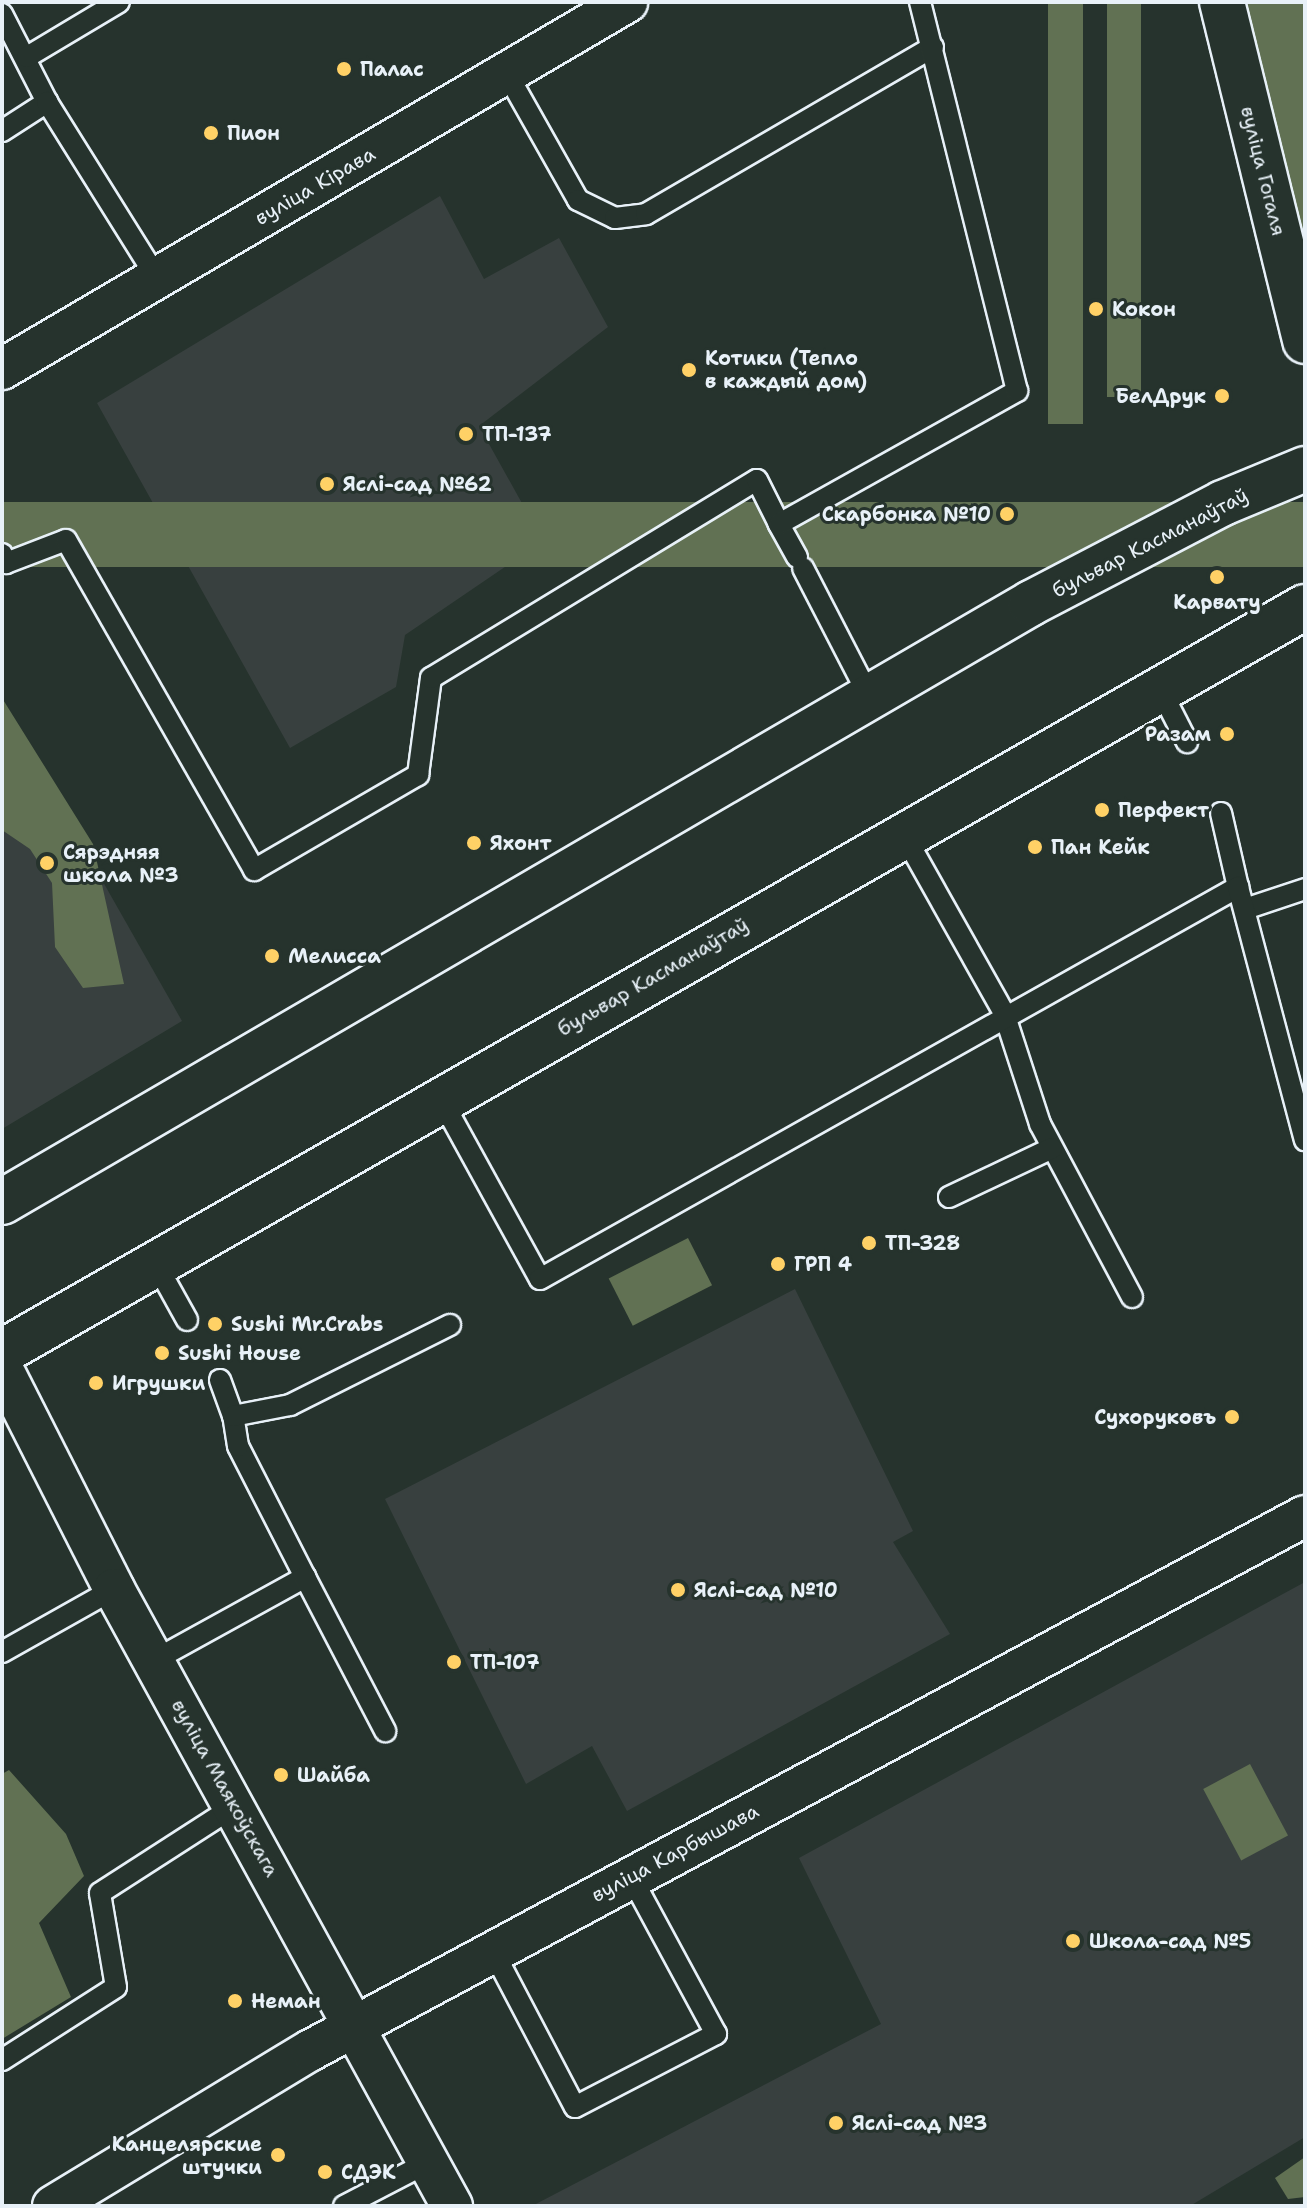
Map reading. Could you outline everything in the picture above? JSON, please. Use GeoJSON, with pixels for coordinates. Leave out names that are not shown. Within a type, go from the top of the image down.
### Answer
{"type":"FeatureCollection","features":[{"type":"Feature","properties":{"kind":"main road","name":"вуліца Гогаля"},"geometry":{"type":"LineString","coordinates":[[1222,2],[1305,341]]}},
{"type":"Feature","properties":{"kind":"main road","name":"бульвар Касманаўтаў"},"geometry":{"type":"LineString","coordinates":[[2,1202],[869,696],[1223,503],[1305,469]]}},
{"type":"Feature","properties":{"kind":"main road","name":"бульвар Касманаўтаў"},"geometry":{"type":"LineString","coordinates":[[2,1352],[903,833],[1305,607]]}},
{"type":"Feature","properties":{"kind":"street","name":"вуліца Кірава"},"geometry":{"type":"LineString","coordinates":[[2,369],[627,2]]}},
{"type":"Feature","properties":{"kind":"street","name":"вуліца Маякоўскага"},"geometry":{"type":"LineString","coordinates":[[2,1368],[114,1589],[357,2024],[452,2206]]}},
{"type":"Feature","properties":{"kind":"street","name":"вуліца Карбышава"},"geometry":{"type":"LineString","coordinates":[[53,2206],[357,2024],[1305,1516]]}},
{"type":"Feature","properties":{"kind":"lane"},"geometry":{"type":"LineString","coordinates":[[27,57],[119,2]]}},
{"type":"Feature","properties":{"kind":"lane"},"geometry":{"type":"LineString","coordinates":[[779,524],[1017,391],[920,2]]}},
{"type":"Feature","properties":{"kind":"lane"},"geometry":{"type":"LineString","coordinates":[[2,14],[27,57],[47,102],[157,278]]}},
{"type":"Feature","properties":{"kind":"lane"},"geometry":{"type":"LineString","coordinates":[[506,72],[578,200],[615,218],[646,214],[933,47]]}},
{"type":"Feature","properties":{"kind":"lane"},"geometry":{"type":"LineString","coordinates":[[2,131],[47,102]]}},
{"type":"Feature","properties":{"kind":"lane"},"geometry":{"type":"LineString","coordinates":[[2,554],[6,563],[66,540],[254,870],[418,775],[431,678],[757,480],[869,696]]}},
{"type":"Feature","properties":{"kind":"lane"},"geometry":{"type":"LineString","coordinates":[[1159,687],[1187,742]]}},
{"type":"Feature","properties":{"kind":"lane"},"geometry":{"type":"LineString","coordinates":[[1221,813],[1305,1140]]}},
{"type":"Feature","properties":{"kind":"lane"},"geometry":{"type":"LineString","coordinates":[[903,833],[1004,1013],[1052,1148],[1132,1297]]}},
{"type":"Feature","properties":{"kind":"lane"},"geometry":{"type":"LineString","coordinates":[[441,1099],[540,1279],[1004,1013],[1238,887]]}},
{"type":"Feature","properties":{"kind":"lane"},"geometry":{"type":"LineString","coordinates":[[1245,909],[1305,889]]}},
{"type":"Feature","properties":{"kind":"lane"},"geometry":{"type":"LineString","coordinates":[[949,1197],[1052,1148]]}},
{"type":"Feature","properties":{"kind":"lane"},"geometry":{"type":"LineString","coordinates":[[156,1264],[187,1320]]}},
{"type":"Feature","properties":{"kind":"lane"},"geometry":{"type":"LineString","coordinates":[[233,1416],[290,1405],[450,1325]]}},
{"type":"Feature","properties":{"kind":"lane"},"geometry":{"type":"LineString","coordinates":[[220,1380],[233,1416],[238,1446],[385,1731]]}},
{"type":"Feature","properties":{"kind":"lane"},"geometry":{"type":"LineString","coordinates":[[153,1661],[305,1577]]}},
{"type":"Feature","properties":{"kind":"lane"},"geometry":{"type":"LineString","coordinates":[[2,1652],[114,1589]]}},
{"type":"Feature","properties":{"kind":"lane"},"geometry":{"type":"LineString","coordinates":[[2,2060],[116,1987],[100,1893],[235,1806]]}},
{"type":"Feature","properties":{"kind":"lane"},"geometry":{"type":"LineString","coordinates":[[493,1951],[575,2107],[716,2034],[631,1877]]}},
{"type":"Feature","properties":{"kind":"lane"},"geometry":{"type":"LineString","coordinates":[[344,2206],[429,2162]]}},
{"type":"Feature","properties":{"kind":"shaded area","name":"Яслі-сад №62"},"geometry":{"type":"Polygon","coordinates":[[[440,196],[484,279],[559,238],[608,327],[479,426],[543,541],[405,635],[396,687],[290,748],[97,403],[440,196]]]}},
{"type":"Feature","properties":{"kind":"shaded area","name":"Сярэдняя школа №3"},"geometry":{"type":"Polygon","coordinates":[[[2,704],[182,1021],[2,1129],[2,704]]]}},
{"type":"Feature","properties":{"kind":"shaded area","name":"Яслі-сад №10"},"geometry":{"type":"Polygon","coordinates":[[[795,1289],[913,1531],[893,1542],[950,1634],[627,1811],[592,1746],[526,1784],[385,1499],[795,1289]]]}},
{"type":"Feature","properties":{"kind":"shaded area","name":"Школа-сад №5"},"geometry":{"type":"Polygon","coordinates":[[[1305,1582],[1305,2137],[1190,2206],[532,2206],[881,2024],[799,1858],[1305,1582]]]}},
{"type":"Feature","properties":{"kind":"green space"},"geometry":{"type":"Polygon","coordinates":[[[1048,2],[1083,2],[1083,424],[1048,424],[1048,2]]]}},
{"type":"Feature","properties":{"kind":"green space"},"geometry":{"type":"Polygon","coordinates":[[[1107,2],[1141,2],[1141,397],[1107,397],[1107,2]]]}},
{"type":"Feature","properties":{"kind":"green space"},"geometry":{"type":"Polygon","coordinates":[[[1244,2],[1305,2],[1305,266],[1244,2]]]}},
{"type":"Feature","properties":{"kind":"green space"},"geometry":{"type":"Polygon","coordinates":[[[2,502],[1305,502],[1305,567],[2,567],[2,502]]]}},
{"type":"Feature","properties":{"kind":"green space"},"geometry":{"type":"Polygon","coordinates":[[[2,698],[93,844],[124,984],[83,988],[55,947],[52,883],[30,849],[2,830],[2,698]]]}},
{"type":"Feature","properties":{"kind":"green space"},"geometry":{"type":"Polygon","coordinates":[[[688,1238],[712,1285],[633,1326],[609,1278],[688,1238]]]}},
{"type":"Feature","properties":{"kind":"green space"},"geometry":{"type":"Polygon","coordinates":[[[1250,1764],[1288,1836],[1241,1860],[1203,1789],[1250,1764]]]}},
{"type":"Feature","properties":{"kind":"green space"},"geometry":{"type":"Polygon","coordinates":[[[9,1770],[66,1834],[84,1876],[39,1923],[71,1997],[2,2039],[2,1774],[9,1770]]]}},
{"type":"Feature","properties":{"kind":"green space"},"geometry":{"type":"Polygon","coordinates":[[[1305,2157],[1305,2197],[1288,2199],[1275,2178],[1305,2157]]]}},
{"type":"Feature","properties":{"kind":"place","name":"Палас"},"geometry":{"type":"Point","coordinates":[344,69]}},
{"type":"Feature","properties":{"kind":"place","name":"Пион"},"geometry":{"type":"Point","coordinates":[211,133]}},
{"type":"Feature","properties":{"kind":"place","name":"Кокон"},"geometry":{"type":"Point","coordinates":[1096,309]}},
{"type":"Feature","properties":{"kind":"place","name":"Котики (Тепло в каждый дом)"},"geometry":{"type":"Point","coordinates":[689,370]}},
{"type":"Feature","properties":{"kind":"place","name":"БелДрук"},"geometry":{"type":"Point","coordinates":[1222,396]}},
{"type":"Feature","properties":{"kind":"place","name":"ТП-137"},"geometry":{"type":"Point","coordinates":[466,434]}},
{"type":"Feature","properties":{"kind":"place","name":"Яслі-сад №62"},"geometry":{"type":"Point","coordinates":[327,484]}},
{"type":"Feature","properties":{"kind":"place","name":"Скарбонка №10"},"geometry":{"type":"Point","coordinates":[1007,514]}},
{"type":"Feature","properties":{"kind":"place","name":"Карвату"},"geometry":{"type":"Point","coordinates":[1217,577]}},
{"type":"Feature","properties":{"kind":"place","name":"Разам"},"geometry":{"type":"Point","coordinates":[1227,734]}},
{"type":"Feature","properties":{"kind":"place","name":"Перфект"},"geometry":{"type":"Point","coordinates":[1102,810]}},
{"type":"Feature","properties":{"kind":"place","name":"Яхонт"},"geometry":{"type":"Point","coordinates":[474,843]}},
{"type":"Feature","properties":{"kind":"place","name":"Пан Кейк"},"geometry":{"type":"Point","coordinates":[1035,847]}},
{"type":"Feature","properties":{"kind":"place","name":"Сярэдняя школа №3"},"geometry":{"type":"Point","coordinates":[47,863]}},
{"type":"Feature","properties":{"kind":"place","name":"Мелисса"},"geometry":{"type":"Point","coordinates":[272,956]}},
{"type":"Feature","properties":{"kind":"place","name":"ТП-328"},"geometry":{"type":"Point","coordinates":[869,1243]}},
{"type":"Feature","properties":{"kind":"place","name":"ГРП 4"},"geometry":{"type":"Point","coordinates":[778,1264]}},
{"type":"Feature","properties":{"kind":"place","name":"Sushi Mr.Crabs"},"geometry":{"type":"Point","coordinates":[215,1324]}},
{"type":"Feature","properties":{"kind":"place","name":"Sushi House"},"geometry":{"type":"Point","coordinates":[162,1353]}},
{"type":"Feature","properties":{"kind":"place","name":"Игрушки"},"geometry":{"type":"Point","coordinates":[96,1383]}},
{"type":"Feature","properties":{"kind":"place","name":"Сухоруковъ"},"geometry":{"type":"Point","coordinates":[1232,1417]}},
{"type":"Feature","properties":{"kind":"place","name":"Яслі-сад №10"},"geometry":{"type":"Point","coordinates":[678,1590]}},
{"type":"Feature","properties":{"kind":"place","name":"ТП-107"},"geometry":{"type":"Point","coordinates":[454,1662]}},
{"type":"Feature","properties":{"kind":"place","name":"Шайба"},"geometry":{"type":"Point","coordinates":[281,1775]}},
{"type":"Feature","properties":{"kind":"place","name":"Школа-сад №5"},"geometry":{"type":"Point","coordinates":[1073,1941]}},
{"type":"Feature","properties":{"kind":"place","name":"Неман"},"geometry":{"type":"Point","coordinates":[235,2001]}},
{"type":"Feature","properties":{"kind":"place","name":"Яслі-сад №3"},"geometry":{"type":"Point","coordinates":[836,2123]}},
{"type":"Feature","properties":{"kind":"place","name":"Канцелярские штучки"},"geometry":{"type":"Point","coordinates":[278,2155]}},
{"type":"Feature","properties":{"kind":"place","name":"СДЭК"},"geometry":{"type":"Point","coordinates":[325,2172]}}]}
